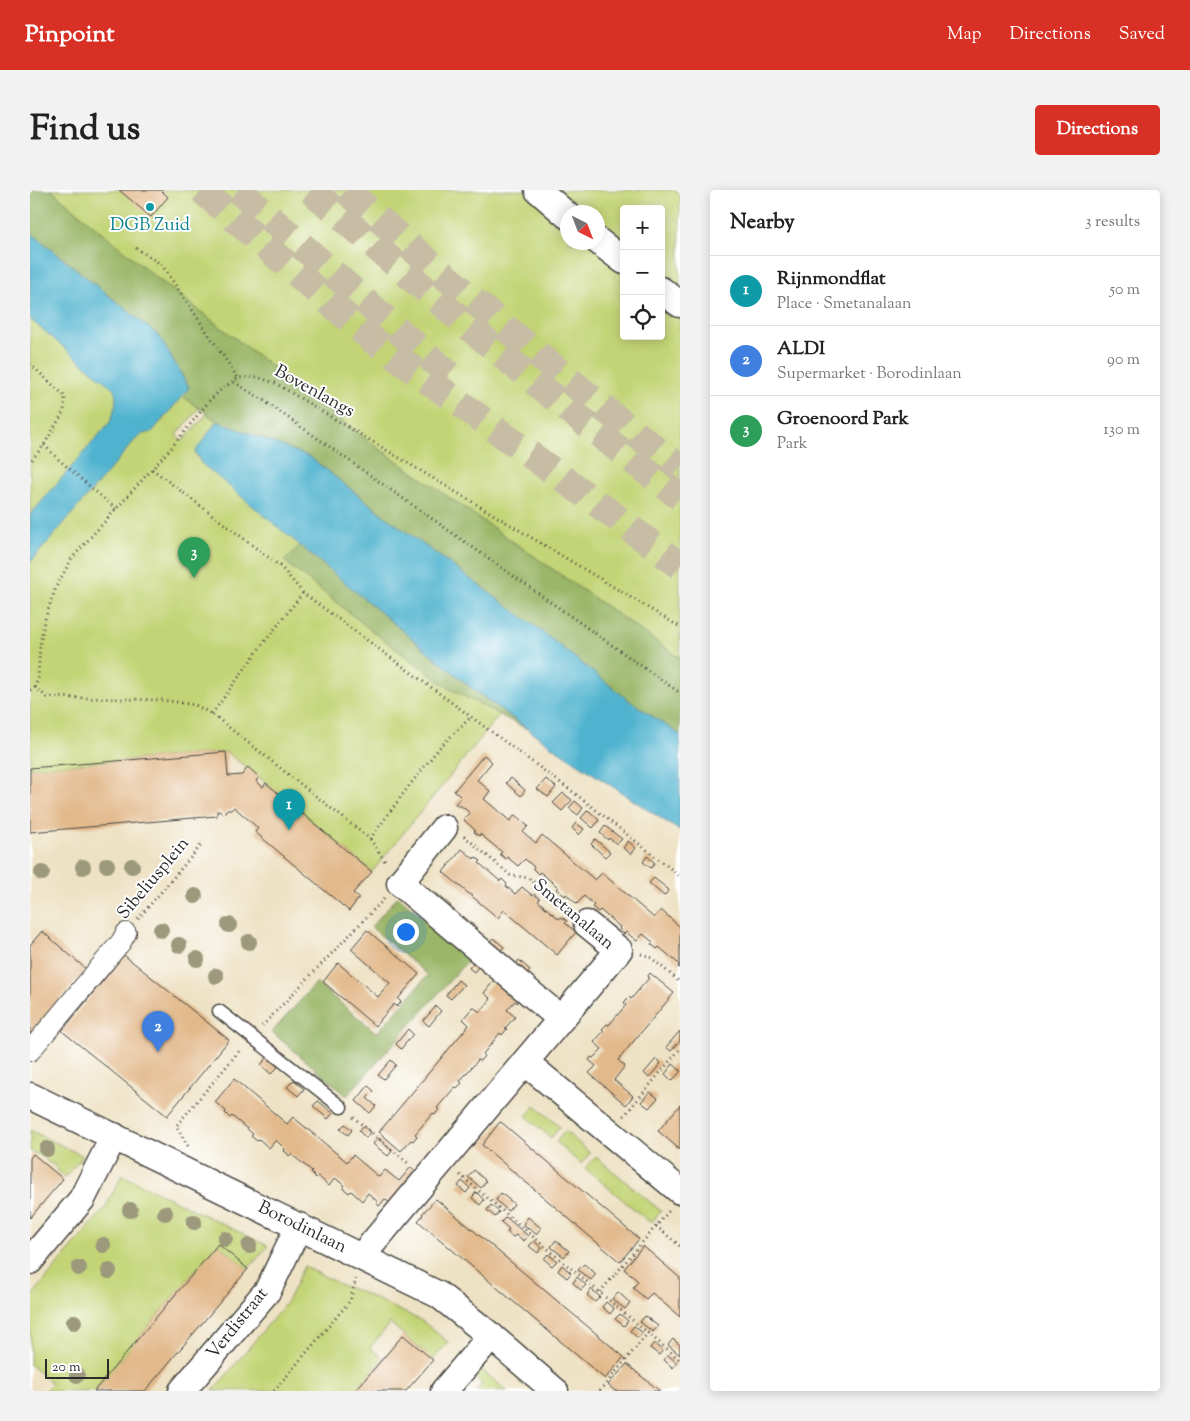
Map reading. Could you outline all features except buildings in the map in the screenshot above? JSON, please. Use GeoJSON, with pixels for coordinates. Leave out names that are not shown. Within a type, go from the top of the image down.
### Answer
{"type":"FeatureCollection","features":[{"type":"Feature","properties":{"kind":"street"},"geometry":{"type":"LineString","coordinates":[[538,190],[560,209]]}},
{"type":"Feature","properties":{"kind":"street"},"geometry":{"type":"LineString","coordinates":[[605,246],[620,258]]}},
{"type":"Feature","properties":{"kind":"street"},"geometry":{"type":"LineString","coordinates":[[665,293],[680,304]]}},
{"type":"Feature","properties":{"kind":"street"},"geometry":{"type":"LineString","coordinates":[[444,828],[400,883],[561,1019]]}},
{"type":"Feature","properties":{"kind":"street","name":"Smetanalaan"},"geometry":{"type":"LineString","coordinates":[[361,1257],[619,950],[587,924]]}},
{"type":"Feature","properties":{"kind":"street"},"geometry":{"type":"LineString","coordinates":[[30,1051],[121,942],[126,933]]}},
{"type":"Feature","properties":{"kind":"street"},"geometry":{"type":"LineString","coordinates":[[525,1062],[680,1191]]}},
{"type":"Feature","properties":{"kind":"street","name":"Borodinlaan"},"geometry":{"type":"LineString","coordinates":[[30,1096],[438,1295],[555,1391]]}},
{"type":"Feature","properties":{"kind":"street"},"geometry":{"type":"LineString","coordinates":[[30,1261],[82,1199],[114,1136]]}},
{"type":"Feature","properties":{"kind":"street","name":"Verdistraat"},"geometry":{"type":"LineString","coordinates":[[182,1391],[268,1290],[299,1226]]}},
{"type":"Feature","properties":{"kind":"street"},"geometry":{"type":"LineString","coordinates":[[444,1391],[490,1336]]}},
{"type":"Feature","properties":{"kind":"lane"},"geometry":{"type":"LineString","coordinates":[[219,1011],[341,1107]]}},
{"type":"Feature","properties":{"kind":"path"},"geometry":{"type":"LineString","coordinates":[[35,688],[38,678],[40,645],[44,622],[56,586],[72,558],[152,469],[210,400],[238,378],[162,264],[136,248]]}},
{"type":"Feature","properties":{"kind":"path"},"geometry":{"type":"LineString","coordinates":[[30,364],[65,396],[64,411],[44,445],[30,462]]}},
{"type":"Feature","properties":{"kind":"path","name":"Bovenlangs"},"geometry":{"type":"LineString","coordinates":[[238,378],[258,377],[275,383],[680,627]]}},
{"type":"Feature","properties":{"kind":"path"},"geometry":{"type":"LineString","coordinates":[[233,382],[279,412],[680,693]]}},
{"type":"Feature","properties":{"kind":"path"},"geometry":{"type":"LineString","coordinates":[[44,445],[116,509]]}},
{"type":"Feature","properties":{"kind":"path"},"geometry":{"type":"LineString","coordinates":[[152,469],[281,567],[303,592],[573,792],[680,876]]}},
{"type":"Feature","properties":{"kind":"path"},"geometry":{"type":"LineString","coordinates":[[212,714],[303,592]]}},
{"type":"Feature","properties":{"kind":"path"},"geometry":{"type":"LineString","coordinates":[[30,690],[35,688]]}},
{"type":"Feature","properties":{"kind":"path"},"geometry":{"type":"LineString","coordinates":[[35,688],[47,697],[163,700],[194,705],[212,714],[370,839],[408,786],[440,746],[471,717]]}},
{"type":"Feature","properties":{"kind":"path","name":"Smetanalaan"},"geometry":{"type":"LineString","coordinates":[[444,828],[449,823],[510,875],[529,878],[570,913],[587,924]]}},
{"type":"Feature","properties":{"kind":"path","name":"Sibeliusplein"},"geometry":{"type":"LineString","coordinates":[[126,933],[202,843]]}},
{"type":"Feature","properties":{"kind":"path"},"geometry":{"type":"LineString","coordinates":[[178,1167],[188,1146],[176,1126],[252,1036],[400,883]]}},
{"type":"Feature","properties":{"kind":"path"},"geometry":{"type":"LineString","coordinates":[[619,950],[649,956],[680,982]]}},
{"type":"Feature","properties":{"kind":"path"},"geometry":{"type":"LineString","coordinates":[[612,1134],[626,1113],[680,1049]]}},
{"type":"Feature","properties":{"kind":"path"},"geometry":{"type":"LineString","coordinates":[[341,1107],[435,1169],[600,1292],[680,1360]]}},
{"type":"Feature","properties":{"kind":"path"},"geometry":{"type":"LineString","coordinates":[[600,1292],[656,1226],[680,1246]]}},
{"type":"Feature","properties":{"kind":"path"},"geometry":{"type":"LineString","coordinates":[[274,1391],[350,1300],[361,1257]]}},
{"type":"Feature","properties":{"kind":"path"},"geometry":{"type":"LineString","coordinates":[[600,1391],[648,1333]]}},
{"type":"Feature","properties":{"kind":"green space"},"geometry":{"type":"Polygon","coordinates":[[[30,190],[51,190],[153,275],[371,443],[680,658],[680,735],[627,699],[386,517],[310,457],[217,421],[182,396],[189,387],[159,336],[30,232],[30,190]]]}},
{"type":"Feature","properties":{"kind":"green space"},"geometry":{"type":"Polygon","coordinates":[[[51,190],[675,190],[680,196],[680,658],[371,443],[153,275],[51,190]]]}},
{"type":"Feature","properties":{"kind":"green space"},"geometry":{"type":"Polygon","coordinates":[[[30,319],[160,423],[182,396],[199,408],[176,436],[183,441],[207,414],[217,421],[196,451],[513,698],[372,872],[259,777],[226,752],[30,768],[30,319]]]}},
{"type":"Feature","properties":{"kind":"green space"},"geometry":{"type":"Polygon","coordinates":[[[300,545],[474,690],[527,729],[450,689],[380,637],[284,561],[300,545]]]}},
{"type":"Feature","properties":{"kind":"green space"},"geometry":{"type":"Polygon","coordinates":[[[398,896],[469,959],[347,1096],[272,1032],[316,983],[377,1033],[428,975],[371,927],[398,896]]]}},
{"type":"Feature","properties":{"kind":"green space"},"geometry":{"type":"Polygon","coordinates":[[[535,1106],[560,1127],[551,1138],[526,1116],[535,1106]]]}},
{"type":"Feature","properties":{"kind":"green space"},"geometry":{"type":"Polygon","coordinates":[[[30,1130],[83,1156],[65,1177],[43,1157],[30,1151],[30,1130]]]}},
{"type":"Feature","properties":{"kind":"green space"},"geometry":{"type":"Polygon","coordinates":[[[565,1131],[590,1153],[581,1164],[556,1142],[565,1131]]]}},
{"type":"Feature","properties":{"kind":"green space"},"geometry":{"type":"Polygon","coordinates":[[[596,1157],[661,1211],[653,1221],[648,1221],[585,1168],[596,1157]]]}},
{"type":"Feature","properties":{"kind":"green space"},"geometry":{"type":"Polygon","coordinates":[[[122,1175],[268,1246],[248,1269],[218,1244],[94,1391],[45,1391],[52,1383],[30,1365],[30,1298],[105,1208],[122,1175]]]}},
{"type":"Feature","properties":{"kind":"green space"},"geometry":{"type":"Polygon","coordinates":[[[304,1266],[341,1285],[361,1292],[422,1321],[448,1342],[433,1360],[390,1323],[370,1348],[383,1358],[355,1391],[213,1391],[286,1303],[304,1266]]]}},
{"type":"Feature","properties":{"kind":"green space"},"geometry":{"type":"Polygon","coordinates":[[[482,1370],[507,1391],[476,1391],[482,1384],[475,1378],[482,1370]]]}},
{"type":"Feature","properties":{"kind":"water"},"geometry":{"type":"Polygon","coordinates":[[[30,232],[159,336],[189,388],[152,432],[143,434],[135,440],[30,563],[30,515],[110,422],[116,402],[114,389],[30,319],[30,232]]]}},
{"type":"Feature","properties":{"kind":"water"},"geometry":{"type":"Polygon","coordinates":[[[217,421],[310,457],[386,517],[536,627],[627,699],[680,735],[680,831],[551,746],[474,690],[201,463],[195,452],[217,421]]]}},
{"type":"Feature","properties":{"kind":"tunnel"},"geometry":{"type":"LineString","coordinates":[[202,190],[374,341],[680,566]]}},
{"type":"Feature","properties":{"kind":"tunnel"},"geometry":{"type":"LineString","coordinates":[[238,190],[456,381]]}},
{"type":"Feature","properties":{"kind":"tunnel"},"geometry":{"type":"LineString","coordinates":[[311,190],[493,347],[680,497]]}},
{"type":"Feature","properties":{"kind":"tunnel"},"geometry":{"type":"LineString","coordinates":[[346,190],[511,332],[680,468]]}},
{"type":"Feature","properties":{"kind":"place","name":"DGB Zuid"},"geometry":{"type":"Point","coordinates":[150,207]}},
{"type":"Feature","properties":{"kind":"place","name":"Groenoord Park"},"geometry":{"type":"Point","coordinates":[194,578]}},
{"type":"Feature","properties":{"kind":"place","name":"Rijnmondflat"},"geometry":{"type":"Point","coordinates":[289,830]}},
{"type":"Feature","properties":{"kind":"place","name":"ALDI"},"geometry":{"type":"Point","coordinates":[158,1052]}}]}
